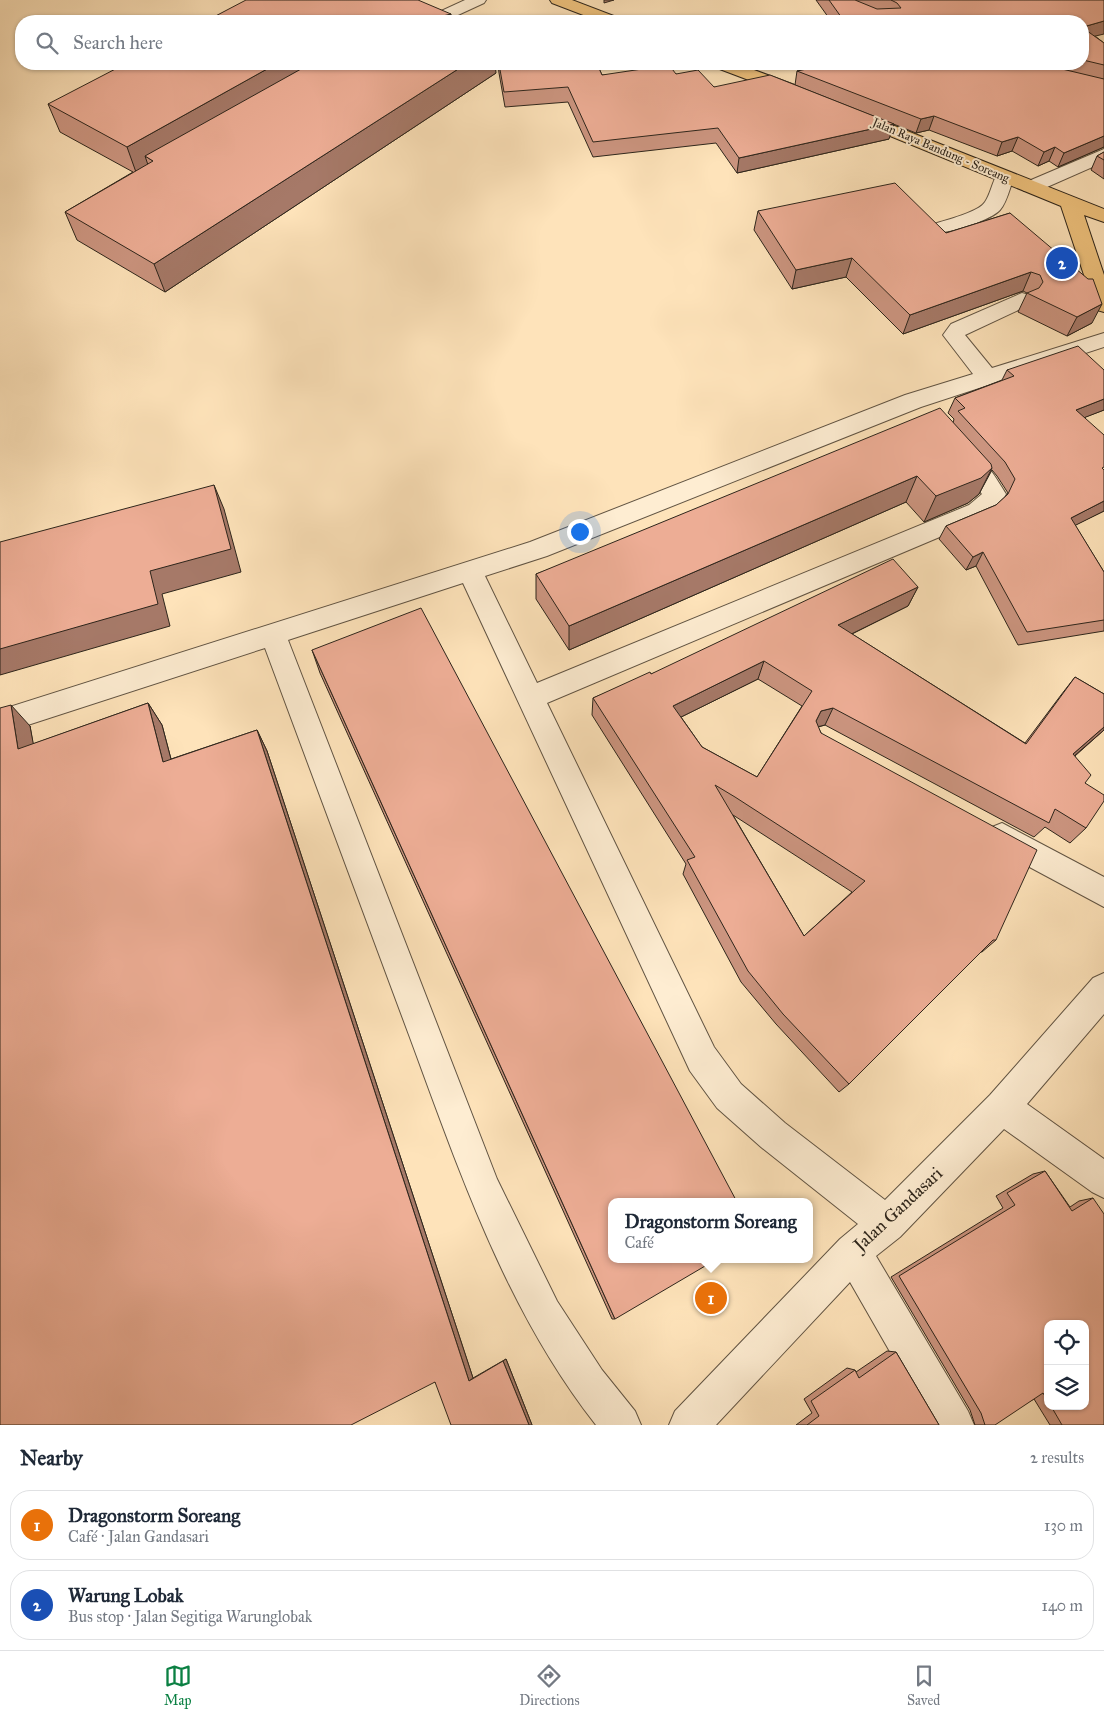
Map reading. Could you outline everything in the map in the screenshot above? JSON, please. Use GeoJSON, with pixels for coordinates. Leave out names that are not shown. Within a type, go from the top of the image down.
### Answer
{"type":"FeatureCollection","features":[{"type":"Feature","properties":{"kind":"main road"},"geometry":{"type":"LineString","coordinates":[[558,0],[597,15]]}},
{"type":"Feature","properties":{"kind":"main road"},"geometry":{"type":"LineString","coordinates":[[739,70],[813,98]]}},
{"type":"Feature","properties":{"kind":"main road","name":"Jalan Raya Bandung - Soreang"},"geometry":{"type":"LineString","coordinates":[[840,109],[1104,216]]}},
{"type":"Feature","properties":{"kind":"main road"},"geometry":{"type":"LineString","coordinates":[[1070,203],[1104,305]]}},
{"type":"Feature","properties":{"kind":"street"},"geometry":{"type":"LineString","coordinates":[[445,15],[478,0]]}},
{"type":"Feature","properties":{"kind":"street"},"geometry":{"type":"LineString","coordinates":[[1031,187],[1104,155]]}},
{"type":"Feature","properties":{"kind":"street"},"geometry":{"type":"LineString","coordinates":[[941,228],[985,212],[993,206],[1005,177]]}},
{"type":"Feature","properties":{"kind":"street"},"geometry":{"type":"LineString","coordinates":[[987,377],[954,335],[958,330],[1022,300]]}},
{"type":"Feature","properties":{"kind":"street"},"geometry":{"type":"LineString","coordinates":[[0,722],[538,549],[913,401],[1104,340]]}},
{"type":"Feature","properties":{"kind":"street"},"geometry":{"type":"LineString","coordinates":[[530,698],[978,511],[991,501],[994,494],[992,489],[913,401]]}},
{"type":"Feature","properties":{"kind":"street"},"geometry":{"type":"LineString","coordinates":[[470,571],[702,1059],[729,1096],[772,1135],[887,1224]]}},
{"type":"Feature","properties":{"kind":"street"},"geometry":{"type":"LineString","coordinates":[[273,634],[483,1188],[544,1314],[588,1384],[620,1425]]}},
{"type":"Feature","properties":{"kind":"street"},"geometry":{"type":"LineString","coordinates":[[982,826],[1104,894]]}},
{"type":"Feature","properties":{"kind":"street","name":"Jalan Gandasari"},"geometry":{"type":"LineString","coordinates":[[689,1425],[852,1252],[887,1224],[1002,1107],[1104,989]]}},
{"type":"Feature","properties":{"kind":"street"},"geometry":{"type":"LineString","coordinates":[[1002,1107],[1104,1180]]}},
{"type":"Feature","properties":{"kind":"street"},"geometry":{"type":"LineString","coordinates":[[852,1252],[954,1425]]}},
{"type":"Feature","properties":{"kind":"building"},"geometry":{"type":"Polygon","coordinates":[[[246,0],[418,0],[451,14],[447,15],[217,15],[246,0]]]}},
{"type":"Feature","properties":{"kind":"building"},"geometry":{"type":"Polygon","coordinates":[[[829,0],[855,0],[877,9],[901,8],[891,0],[1104,0],[1104,21],[1089,25],[1089,15],[840,15],[829,0]]]}},
{"type":"Feature","properties":{"kind":"building"},"geometry":{"type":"Polygon","coordinates":[[[1089,32],[1104,43],[1104,65],[1089,61],[1089,32]]]}},
{"type":"Feature","properties":{"kind":"building"},"geometry":{"type":"Polygon","coordinates":[[[113,70],[265,70],[127,147],[48,104],[113,70]]]}},
{"type":"Feature","properties":{"kind":"building"},"geometry":{"type":"Polygon","coordinates":[[[299,70],[457,70],[154,264],[65,212],[153,161],[145,156],[299,70]]]}},
{"type":"Feature","properties":{"kind":"building"},"geometry":{"type":"Polygon","coordinates":[[[500,70],[600,70],[602,75],[636,70],[673,70],[676,74],[698,70],[714,87],[770,75],[894,124],[739,158],[718,128],[593,142],[568,87],[504,92],[500,70]]]}},
{"type":"Feature","properties":{"kind":"building"},"geometry":{"type":"Polygon","coordinates":[[[1066,70],[1104,79],[1104,136],[1064,153],[1055,147],[1044,152],[1018,137],[1002,142],[934,116],[921,119],[797,71],[1066,70]]]}},
{"type":"Feature","properties":{"kind":"building"},"geometry":{"type":"Polygon","coordinates":[[[1104,152],[1104,160],[1097,156],[1104,152]]]}},
{"type":"Feature","properties":{"kind":"building"},"geometry":{"type":"Polygon","coordinates":[[[895,183],[946,233],[1010,213],[1088,279],[1093,279],[1102,304],[1077,317],[1027,293],[1039,288],[1043,282],[1040,275],[1031,272],[910,315],[852,258],[796,270],[758,211],[895,183]]]}},
{"type":"Feature","properties":{"kind":"building"},"geometry":{"type":"Polygon","coordinates":[[[1078,346],[1104,370],[1104,399],[1076,410],[1104,435],[1104,467],[1102,468],[1104,470],[1104,501],[1071,518],[1104,572],[1104,620],[1027,632],[983,552],[973,557],[946,526],[996,505],[1008,494],[1015,479],[1005,462],[958,411],[965,408],[955,398],[1014,376],[1007,370],[1078,346]]]}},
{"type":"Feature","properties":{"kind":"building"},"geometry":{"type":"Polygon","coordinates":[[[940,408],[991,464],[992,468],[981,478],[936,496],[917,476],[569,626],[536,574],[940,408]]]}},
{"type":"Feature","properties":{"kind":"building"},"geometry":{"type":"Polygon","coordinates":[[[214,485],[231,549],[150,571],[158,604],[0,649],[0,542],[214,485]]]}},
{"type":"Feature","properties":{"kind":"building"},"geometry":{"type":"Polygon","coordinates":[[[893,559],[918,587],[838,625],[1026,744],[1075,677],[1104,694],[1104,727],[1073,754],[1091,775],[1085,783],[1104,795],[1104,801],[1086,828],[1055,809],[1049,823],[833,708],[821,711],[816,721],[821,733],[1037,850],[996,940],[993,940],[849,1084],[783,1014],[748,971],[687,860],[695,857],[593,698],[650,672],[651,674],[893,559]],[[764,661],[673,706],[702,747],[757,777],[812,691],[764,661]],[[715,785],[804,936],[865,881],[735,797],[715,785]]]}},
{"type":"Feature","properties":{"kind":"building"},"geometry":{"type":"Polygon","coordinates":[[[421,608],[735,1198],[608,1198],[608,1263],[710,1263],[615,1319],[312,650],[421,608]]]}},
{"type":"Feature","properties":{"kind":"building"},"geometry":{"type":"Polygon","coordinates":[[[148,703],[163,762],[257,730],[469,1381],[503,1361],[529,1425],[451,1425],[435,1382],[351,1425],[0,1425],[0,708],[11,705],[18,749],[148,703]]]}},
{"type":"Feature","properties":{"kind":"building"},"geometry":{"type":"Polygon","coordinates":[[[1045,1171],[1072,1211],[1093,1198],[1104,1214],[1104,1425],[1062,1425],[1053,1410],[1089,1410],[1089,1320],[1044,1320],[1044,1395],[1043,1393],[995,1425],[985,1425],[981,1413],[899,1276],[1015,1205],[1007,1193],[1045,1171]]]}},
{"type":"Feature","properties":{"kind":"building"},"geometry":{"type":"Polygon","coordinates":[[[896,1352],[939,1425],[807,1425],[819,1416],[811,1401],[855,1370],[859,1378],[896,1352]]]}},
{"type":"Feature","properties":{"kind":"place","name":"Warung Lobak"},"geometry":{"type":"Point","coordinates":[1062,263]}},
{"type":"Feature","properties":{"kind":"place","name":"Dragonstorm Soreang"},"geometry":{"type":"Point","coordinates":[711,1298]}}]}
